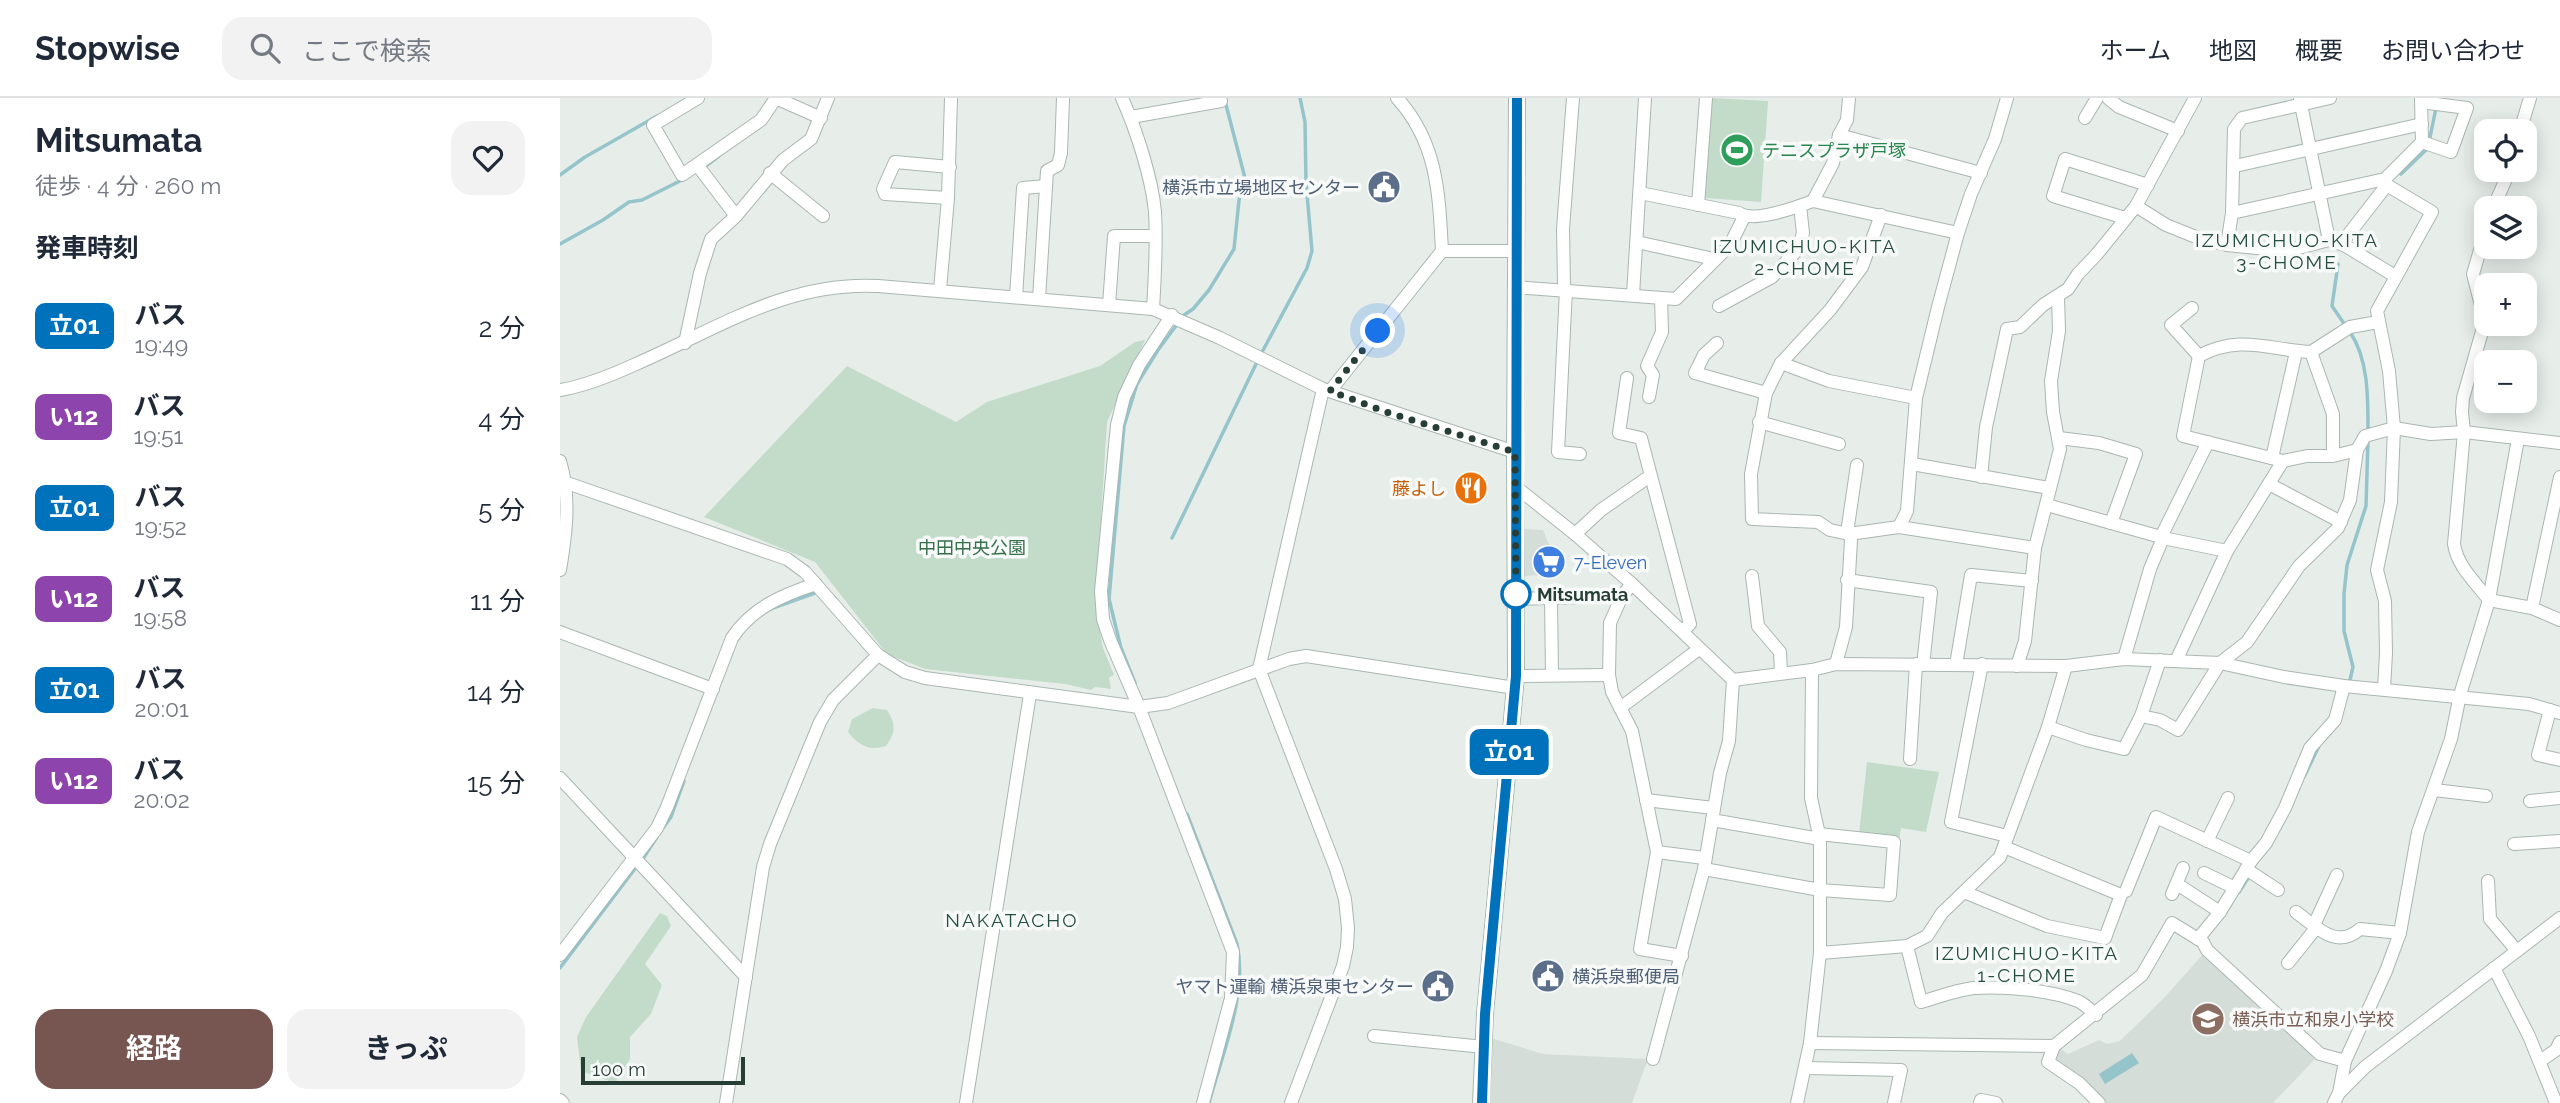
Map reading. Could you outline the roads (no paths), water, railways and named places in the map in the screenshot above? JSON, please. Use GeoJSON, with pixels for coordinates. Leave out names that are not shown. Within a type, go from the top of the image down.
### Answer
{"type":"FeatureCollection","features":[{"type":"Feature","properties":{"kind":"main road"},"geometry":{"type":"LineString","coordinates":[[1482,1103],[1484,1046],[1516,682],[1517,98]]}},
{"type":"Feature","properties":{"kind":"street"},"geometry":{"type":"LineString","coordinates":[[698,98],[653,125],[682,175],[761,120],[776,98],[821,118]]}},
{"type":"Feature","properties":{"kind":"street"},"geometry":{"type":"LineString","coordinates":[[685,343],[711,239],[736,216],[771,173],[811,139],[828,98]]}},
{"type":"Feature","properties":{"kind":"street"},"geometry":{"type":"LineString","coordinates":[[940,290],[950,167],[951,98]]}},
{"type":"Feature","properties":{"kind":"street"},"geometry":{"type":"LineString","coordinates":[[1039,299],[1047,171],[1058,165],[1061,153],[1063,98]]}},
{"type":"Feature","properties":{"kind":"street"},"geometry":{"type":"LineString","coordinates":[[1122,98],[1152,193],[1155,236],[1153,309]]}},
{"type":"Feature","properties":{"kind":"street"},"geometry":{"type":"LineString","coordinates":[[1291,1103],[1343,966],[1348,928],[1345,899],[1336,869],[1259,669],[1327,390],[1442,251],[1441,208],[1436,173],[1418,126],[1398,98]]}},
{"type":"Feature","properties":{"kind":"street"},"geometry":{"type":"LineString","coordinates":[[1573,98],[1563,229],[1566,290],[1558,452],[1580,454]]}},
{"type":"Feature","properties":{"kind":"street"},"geometry":{"type":"LineString","coordinates":[[1633,295],[1645,98]]}},
{"type":"Feature","properties":{"kind":"street"},"geometry":{"type":"LineString","coordinates":[[1698,205],[1706,98]]}},
{"type":"Feature","properties":{"kind":"street"},"geometry":{"type":"LineString","coordinates":[[1819,202],[1847,120],[1849,98]]}},
{"type":"Feature","properties":{"kind":"street"},"geometry":{"type":"LineString","coordinates":[[1899,527],[1907,511],[1916,398],[1958,233],[1995,139],[2007,98]]}},
{"type":"Feature","properties":{"kind":"street"},"geometry":{"type":"LineString","coordinates":[[2085,118],[2097,98]]}},
{"type":"Feature","properties":{"kind":"street"},"geometry":{"type":"LineString","coordinates":[[2108,98],[2119,107],[2178,131]]}},
{"type":"Feature","properties":{"kind":"street"},"geometry":{"type":"LineString","coordinates":[[1981,477],[1986,428],[2007,329],[2020,327],[2043,305],[2068,289],[2097,254],[2136,206],[2195,98]]}},
{"type":"Feature","properties":{"kind":"street"},"geometry":{"type":"LineString","coordinates":[[2227,245],[2235,166],[2234,129],[2242,118],[2300,102],[2330,98]]}},
{"type":"Feature","properties":{"kind":"street"},"geometry":{"type":"LineString","coordinates":[[2524,119],[2530,98]]}},
{"type":"Feature","properties":{"kind":"street"},"geometry":{"type":"LineString","coordinates":[[1130,117],[1221,102]]}},
{"type":"Feature","properties":{"kind":"street"},"geometry":{"type":"LineString","coordinates":[[2300,102],[2320,194],[2341,245]]}},
{"type":"Feature","properties":{"kind":"street"},"geometry":{"type":"LineString","coordinates":[[2235,166],[2422,124],[2437,102],[2468,108],[2451,152],[2427,144]]}},
{"type":"Feature","properties":{"kind":"street"},"geometry":{"type":"LineString","coordinates":[[2422,124],[2427,144]]}},
{"type":"Feature","properties":{"kind":"street"},"geometry":{"type":"LineString","coordinates":[[1841,136],[1981,173]]}},
{"type":"Feature","properties":{"kind":"street"},"geometry":{"type":"LineString","coordinates":[[2341,245],[2388,185],[2427,144]]}},
{"type":"Feature","properties":{"kind":"street"},"geometry":{"type":"LineString","coordinates":[[2125,218],[2053,196],[2066,159],[2148,185]]}},
{"type":"Feature","properties":{"kind":"street"},"geometry":{"type":"LineString","coordinates":[[948,198],[885,194],[883,189],[895,162],[950,167]]}},
{"type":"Feature","properties":{"kind":"street"},"geometry":{"type":"LineString","coordinates":[[698,166],[736,216]]}},
{"type":"Feature","properties":{"kind":"street"},"geometry":{"type":"LineString","coordinates":[[771,173],[823,216]]}},
{"type":"Feature","properties":{"kind":"street"},"geometry":{"type":"LineString","coordinates":[[2232,213],[2320,194],[2388,185],[2432,212],[2377,311],[2389,371],[2394,428],[2390,502],[2377,570],[2385,601],[2384,689]]}},
{"type":"Feature","properties":{"kind":"street"},"geometry":{"type":"LineString","coordinates":[[1016,297],[1023,188],[1046,186]]}},
{"type":"Feature","properties":{"kind":"street"},"geometry":{"type":"LineString","coordinates":[[1640,193],[1739,213],[1744,217],[1772,214],[1819,202],[1958,233]]}},
{"type":"Feature","properties":{"kind":"street"},"geometry":{"type":"LineString","coordinates":[[1719,306],[1772,277],[1798,249],[1803,233],[1800,206]]}},
{"type":"Feature","properties":{"kind":"street"},"geometry":{"type":"LineString","coordinates":[[2136,206],[2166,225],[2201,239],[2227,245],[2287,251],[2341,245],[2395,276]]}},
{"type":"Feature","properties":{"kind":"street"},"geometry":{"type":"LineString","coordinates":[[1881,215],[1863,267],[1830,310],[1781,363],[1766,393],[1751,474],[1752,520],[1818,522],[1830,530],[1849,534],[1899,527],[2035,548]]}},
{"type":"Feature","properties":{"kind":"street"},"geometry":{"type":"LineString","coordinates":[[1515,287],[1676,299],[1730,245],[1744,217]]}},
{"type":"Feature","properties":{"kind":"street"},"geometry":{"type":"LineString","coordinates":[[1109,305],[1114,236],[1155,236]]}},
{"type":"Feature","properties":{"kind":"street"},"geometry":{"type":"LineString","coordinates":[[1637,242],[1714,259]]}},
{"type":"Feature","properties":{"kind":"street"},"geometry":{"type":"LineString","coordinates":[[1442,251],[1515,251]]}},
{"type":"Feature","properties":{"kind":"street"},"geometry":{"type":"LineString","coordinates":[[2477,259],[2473,274],[2485,321],[2463,398],[2464,432],[2454,544],[2456,554],[2489,600],[2532,608],[2560,620]]}},
{"type":"Feature","properties":{"kind":"street"},"geometry":{"type":"LineString","coordinates":[[560,390],[587,384],[685,343],[758,307],[816,289],[848,284],[1153,309],[1327,390],[1389,413],[1515,452]]}},
{"type":"Feature","properties":{"kind":"street"},"geometry":{"type":"LineString","coordinates":[[2017,666],[2025,641],[2035,548],[2060,449],[2051,381],[2059,331],[2059,296]]}},
{"type":"Feature","properties":{"kind":"street"},"geometry":{"type":"LineString","coordinates":[[1649,397],[1653,375],[1647,366],[1662,331],[1661,298]]}},
{"type":"Feature","properties":{"kind":"street"},"geometry":{"type":"LineString","coordinates":[[2192,308],[2171,325],[2199,356]]}},
{"type":"Feature","properties":{"kind":"street"},"geometry":{"type":"LineString","coordinates":[[1173,316],[1139,365],[1124,397],[1117,425],[1101,591],[1103,619],[1110,640],[1143,707],[1233,952],[1230,998],[1203,1103]]}},
{"type":"Feature","properties":{"kind":"street"},"geometry":{"type":"LineString","coordinates":[[2199,356],[2214,348],[2232,344],[2253,344],[2311,352],[2347,329],[2378,322]]}},
{"type":"Feature","properties":{"kind":"street"},"geometry":{"type":"LineString","coordinates":[[1717,343],[1703,355],[1695,373],[1766,393]]}},
{"type":"Feature","properties":{"kind":"street"},"geometry":{"type":"LineString","coordinates":[[2176,661],[2227,551],[2269,484],[2277,459],[2296,352]]}},
{"type":"Feature","properties":{"kind":"street"},"geometry":{"type":"LineString","coordinates":[[2311,352],[2333,414],[2333,456]]}},
{"type":"Feature","properties":{"kind":"street"},"geometry":{"type":"LineString","coordinates":[[2199,356],[2183,436],[2277,459],[2333,456],[2357,450]]}},
{"type":"Feature","properties":{"kind":"street"},"geometry":{"type":"LineString","coordinates":[[1781,363],[1829,381],[1916,398]]}},
{"type":"Feature","properties":{"kind":"street"},"geometry":{"type":"LineString","coordinates":[[1627,378],[1619,433],[1641,438],[1690,624],[1683,631]]}},
{"type":"Feature","properties":{"kind":"street"},"geometry":{"type":"LineString","coordinates":[[1759,422],[1839,444]]}},
{"type":"Feature","properties":{"kind":"street"},"geometry":{"type":"LineString","coordinates":[[2141,716],[2160,720],[2178,730],[2220,663],[2246,642],[2300,566],[2341,522],[2350,500],[2357,450],[2370,434],[2394,428],[2431,434],[2464,432],[2560,443]]}},
{"type":"Feature","properties":{"kind":"street"},"geometry":{"type":"LineString","coordinates":[[2059,438],[2099,443],[2137,454],[2112,523]]}},
{"type":"Feature","properties":{"kind":"street"},"geometry":{"type":"LineString","coordinates":[[2337,1098],[2345,1062],[2400,933],[2418,832],[2451,739],[2460,695],[2489,600],[2518,439]]}},
{"type":"Feature","properties":{"kind":"street"},"geometry":{"type":"LineString","coordinates":[[2124,659],[2150,569],[2162,538],[2208,442]]}},
{"type":"Feature","properties":{"kind":"street"},"geometry":{"type":"LineString","coordinates":[[560,461],[567,483],[566,527],[560,570]]}},
{"type":"Feature","properties":{"kind":"street"},"geometry":{"type":"LineString","coordinates":[[1912,464],[2049,488]]}},
{"type":"Feature","properties":{"kind":"street"},"geometry":{"type":"LineString","coordinates":[[1836,664],[1846,627],[1851,540],[1848,526],[1857,465]]}},
{"type":"Feature","properties":{"kind":"street"},"geometry":{"type":"LineString","coordinates":[[1575,534],[1601,510],[1650,476]]}},
{"type":"Feature","properties":{"kind":"street"},"geometry":{"type":"LineString","coordinates":[[2532,608],[2560,477]]}},
{"type":"Feature","properties":{"kind":"street"},"geometry":{"type":"LineString","coordinates":[[567,483],[787,559],[805,572],[878,655],[905,673],[925,678],[1143,707],[1168,703],[1202,692],[1289,659],[1323,657],[1516,682],[1552,675],[1609,675]]}},
{"type":"Feature","properties":{"kind":"street"},"geometry":{"type":"LineString","coordinates":[[2269,484],[2341,522]]}},
{"type":"Feature","properties":{"kind":"street"},"geometry":{"type":"LineString","coordinates":[[1516,487],[1632,584],[1733,680]]}},
{"type":"Feature","properties":{"kind":"street"},"geometry":{"type":"LineString","coordinates":[[2047,505],[2162,538],[2227,551]]}},
{"type":"Feature","properties":{"kind":"street"},"geometry":{"type":"LineString","coordinates":[[1956,665],[1971,575],[2032,581]]}},
{"type":"Feature","properties":{"kind":"street"},"geometry":{"type":"LineString","coordinates":[[1752,576],[1759,626],[1780,652],[1781,673]]}},
{"type":"Feature","properties":{"kind":"street"},"geometry":{"type":"LineString","coordinates":[[1847,580],[1931,592],[1919,664],[1910,759]]}},
{"type":"Feature","properties":{"kind":"street"},"geometry":{"type":"LineString","coordinates":[[560,955],[657,828],[732,638],[743,622],[762,607],[816,584]]}},
{"type":"Feature","properties":{"kind":"street"},"geometry":{"type":"LineString","coordinates":[[1632,584],[1622,596],[1609,623],[1609,675],[1612,692],[1632,731],[1657,852],[1640,949],[1682,956]]}},
{"type":"Feature","properties":{"kind":"street"},"geometry":{"type":"LineString","coordinates":[[1516,599],[1622,596]]}},
{"type":"Feature","properties":{"kind":"street"},"geometry":{"type":"LineString","coordinates":[[1551,599],[1552,675]]}},
{"type":"Feature","properties":{"kind":"street"},"geometry":{"type":"LineString","coordinates":[[560,632],[713,689]]}},
{"type":"Feature","properties":{"kind":"street"},"geometry":{"type":"LineString","coordinates":[[1620,708],[1699,649]]}},
{"type":"Feature","properties":{"kind":"street"},"geometry":{"type":"LineString","coordinates":[[726,1103],[769,844],[820,722],[833,700],[878,655]]}},
{"type":"Feature","properties":{"kind":"street"},"geometry":{"type":"LineString","coordinates":[[1733,680],[1812,670],[1836,664],[2066,666],[2124,659],[2220,663],[2284,677],[2348,686],[2460,695],[2529,704],[2555,712],[2538,755],[2560,760]]}},
{"type":"Feature","properties":{"kind":"street"},"geometry":{"type":"LineString","coordinates":[[2048,727],[2124,749],[2141,716],[2160,660]]}},
{"type":"Feature","properties":{"kind":"street"},"geometry":{"type":"LineString","coordinates":[[1964,891],[2047,926],[2105,939],[2121,895],[2006,841],[1951,822],[1982,664]]}},
{"type":"Feature","properties":{"kind":"street"},"geometry":{"type":"LineString","coordinates":[[1820,953],[1907,946],[1927,936],[1942,913],[2000,857],[2048,727],[2066,666]]}},
{"type":"Feature","properties":{"kind":"street"},"geometry":{"type":"LineString","coordinates":[[1797,1103],[1810,1043],[1820,953],[1819,836],[1811,798],[1812,670]]}},
{"type":"Feature","properties":{"kind":"street"},"geometry":{"type":"LineString","coordinates":[[1653,1059],[1704,864],[1712,814],[1729,741],[1733,680]]}},
{"type":"Feature","properties":{"kind":"street"},"geometry":{"type":"LineString","coordinates":[[2198,939],[2251,870],[2285,808],[2310,748],[2334,720],[2348,686]]}},
{"type":"Feature","properties":{"kind":"street"},"geometry":{"type":"LineString","coordinates":[[966,1103],[1030,694]]}},
{"type":"Feature","properties":{"kind":"street"},"geometry":{"type":"LineString","coordinates":[[560,778],[746,976]]}},
{"type":"Feature","properties":{"kind":"street"},"geometry":{"type":"LineString","coordinates":[[2434,790],[2486,796]]}},
{"type":"Feature","properties":{"kind":"street"},"geometry":{"type":"LineString","coordinates":[[2207,841],[2228,798]]}},
{"type":"Feature","properties":{"kind":"street"},"geometry":{"type":"LineString","coordinates":[[2530,801],[2560,798]]}},
{"type":"Feature","properties":{"kind":"street"},"geometry":{"type":"LineString","coordinates":[[1646,800],[1819,836],[1894,842],[1890,895],[1820,890],[1657,852]]}},
{"type":"Feature","properties":{"kind":"street"},"geometry":{"type":"LineString","coordinates":[[2126,891],[2156,817],[2207,841],[2278,890]]}},
{"type":"Feature","properties":{"kind":"street"},"geometry":{"type":"LineString","coordinates":[[2514,844],[2560,841]]}},
{"type":"Feature","properties":{"kind":"street"},"geometry":{"type":"LineString","coordinates":[[2183,868],[2175,889],[2220,912]]}},
{"type":"Feature","properties":{"kind":"street"},"geometry":{"type":"LineString","coordinates":[[2204,873],[2235,888]]}},
{"type":"Feature","properties":{"kind":"street"},"geometry":{"type":"LineString","coordinates":[[2288,963],[2315,927],[2337,875]]}},
{"type":"Feature","properties":{"kind":"street"},"geometry":{"type":"LineString","coordinates":[[2488,881],[2490,919],[2516,951]]}},
{"type":"Feature","properties":{"kind":"street"},"geometry":{"type":"LineString","coordinates":[[2296,912],[2315,927],[2338,939],[2351,937],[2360,929],[2400,933]]}},
{"type":"Feature","properties":{"kind":"street"},"geometry":{"type":"LineString","coordinates":[[2337,1098],[2365,1067],[2560,918]]}},
{"type":"Feature","properties":{"kind":"street"},"geometry":{"type":"LineString","coordinates":[[2099,1103],[2079,1083],[2048,1062],[2054,1046],[2142,975],[2172,923],[2198,939],[2269,1010],[2320,1054],[2345,1062]]}},
{"type":"Feature","properties":{"kind":"street"},"geometry":{"type":"LineString","coordinates":[[1907,946],[1920,1002],[1971,989],[1994,988],[2032,991],[2070,999],[2081,1002],[2095,1015]]}},
{"type":"Feature","properties":{"kind":"street"},"geometry":{"type":"LineString","coordinates":[[2494,968],[2540,1061],[2556,1103]]}},
{"type":"Feature","properties":{"kind":"street"},"geometry":{"type":"LineString","coordinates":[[1374,1036],[1484,1046]]}},
{"type":"Feature","properties":{"kind":"street"},"geometry":{"type":"LineString","coordinates":[[1810,1043],[2054,1046]]}},
{"type":"Feature","properties":{"kind":"street"},"geometry":{"type":"LineString","coordinates":[[2540,1061],[2559,1048]]}},
{"type":"Feature","properties":{"kind":"street"},"geometry":{"type":"LineString","coordinates":[[1805,1068],[1901,1070],[1894,1103]]}},
{"type":"Feature","properties":{"kind":"street"},"geometry":{"type":"LineString","coordinates":[[1980,1103],[1981,1100],[1996,1103]]}},
{"type":"Feature","properties":{"kind":"water"},"geometry":{"type":"Polygon","coordinates":[[[2132,1053],[2139,1063],[2105,1084],[2099,1074],[2132,1053]]]}},
{"type":"Feature","properties":{"kind":"waterway"},"geometry":{"type":"LineString","coordinates":[[1261,354],[1307,268],[1312,251],[1306,183],[1305,122],[1300,98]]}},
{"type":"Feature","properties":{"kind":"waterway"},"geometry":{"type":"LineString","coordinates":[[1135,683],[1121,648],[1109,599],[1124,426],[1137,384],[1158,350],[1184,315],[1193,309],[1209,290],[1234,249],[1239,200],[1245,178],[1225,101]]}},
{"type":"Feature","properties":{"kind":"waterway"},"geometry":{"type":"LineString","coordinates":[[2429,142],[2436,108]]}},
{"type":"Feature","properties":{"kind":"waterway"},"geometry":{"type":"LineString","coordinates":[[560,175],[585,157],[657,116]]}},
{"type":"Feature","properties":{"kind":"waterway"},"geometry":{"type":"LineString","coordinates":[[2401,174],[2427,149]]}},
{"type":"Feature","properties":{"kind":"waterway"},"geometry":{"type":"LineString","coordinates":[[703,168],[719,156]]}},
{"type":"Feature","properties":{"kind":"waterway"},"geometry":{"type":"LineString","coordinates":[[560,244],[629,202],[642,200],[684,179]]}},
{"type":"Feature","properties":{"kind":"waterway"},"geometry":{"type":"LineString","coordinates":[[2338,264],[2332,306],[2345,325]]}},
{"type":"Feature","properties":{"kind":"waterway"},"geometry":{"type":"LineString","coordinates":[[2350,332],[2364,368],[2368,433]]}},
{"type":"Feature","properties":{"kind":"waterway"},"geometry":{"type":"LineString","coordinates":[[1172,538],[1258,360]]}},
{"type":"Feature","properties":{"kind":"waterway"},"geometry":{"type":"LineString","coordinates":[[2349,684],[2353,667],[2344,631],[2344,594],[2347,565],[2366,506],[2368,440]]}},
{"type":"Feature","properties":{"kind":"waterway"},"geometry":{"type":"LineString","coordinates":[[770,609],[815,593]]}},
{"type":"Feature","properties":{"kind":"waterway"},"geometry":{"type":"LineString","coordinates":[[2304,777],[2319,746]]}},
{"type":"Feature","properties":{"kind":"waterway"},"geometry":{"type":"LineString","coordinates":[[663,828],[671,817],[684,781]]}},
{"type":"Feature","properties":{"kind":"waterway"},"geometry":{"type":"LineString","coordinates":[[1187,814],[1237,944],[1239,963],[1239,983],[1232,1024],[1209,1103]]}},
{"type":"Feature","properties":{"kind":"waterway"},"geometry":{"type":"LineString","coordinates":[[642,860],[657,837]]}},
{"type":"Feature","properties":{"kind":"waterway"},"geometry":{"type":"LineString","coordinates":[[560,968],[637,866]]}},
{"type":"Feature","properties":{"kind":"waterway"},"geometry":{"type":"LineString","coordinates":[[2239,892],[2250,875]]}},
{"type":"Feature","properties":{"kind":"place","name":"テニスプラザ戸塚"},"geometry":{"type":"Point","coordinates":[1737,150]}},
{"type":"Feature","properties":{"kind":"place","name":"横浜市立場地区センター"},"geometry":{"type":"Point","coordinates":[1384,187]}},
{"type":"Feature","properties":{"kind":"place","name":"藤よし"},"geometry":{"type":"Point","coordinates":[1471,488]}},
{"type":"Feature","properties":{"kind":"place","name":"7-Eleven"},"geometry":{"type":"Point","coordinates":[1549,562]}},
{"type":"Feature","properties":{"kind":"place","name":"Mitsumata"},"geometry":{"type":"Point","coordinates":[1516,594]}},
{"type":"Feature","properties":{"kind":"place","name":"横浜泉郵便局"},"geometry":{"type":"Point","coordinates":[1548,976]}},
{"type":"Feature","properties":{"kind":"place","name":"ヤマト運輸 横浜泉東センター"},"geometry":{"type":"Point","coordinates":[1438,986]}},
{"type":"Feature","properties":{"kind":"place","name":"横浜市立和泉小学校"},"geometry":{"type":"Point","coordinates":[2208,1019]}},
{"type":"Feature","properties":{"kind":"district","name":"IZUMICHUO-KITA 3-CHOME"},"geometry":{"type":"Point","coordinates":[2287,251]}},
{"type":"Feature","properties":{"kind":"district","name":"IZUMICHUO-KITA 2-CHOME"},"geometry":{"type":"Point","coordinates":[1805,257]}},
{"type":"Feature","properties":{"kind":"district","name":"NAKATACHO"},"geometry":{"type":"Point","coordinates":[1012,920]}},
{"type":"Feature","properties":{"kind":"district","name":"IZUMICHUO-KITA 1-CHOME"},"geometry":{"type":"Point","coordinates":[2027,964]}},
{"type":"Feature","properties":{"kind":"park label","name":"中田中央公園"},"geometry":{"type":"Point","coordinates":[972,547]}}]}
